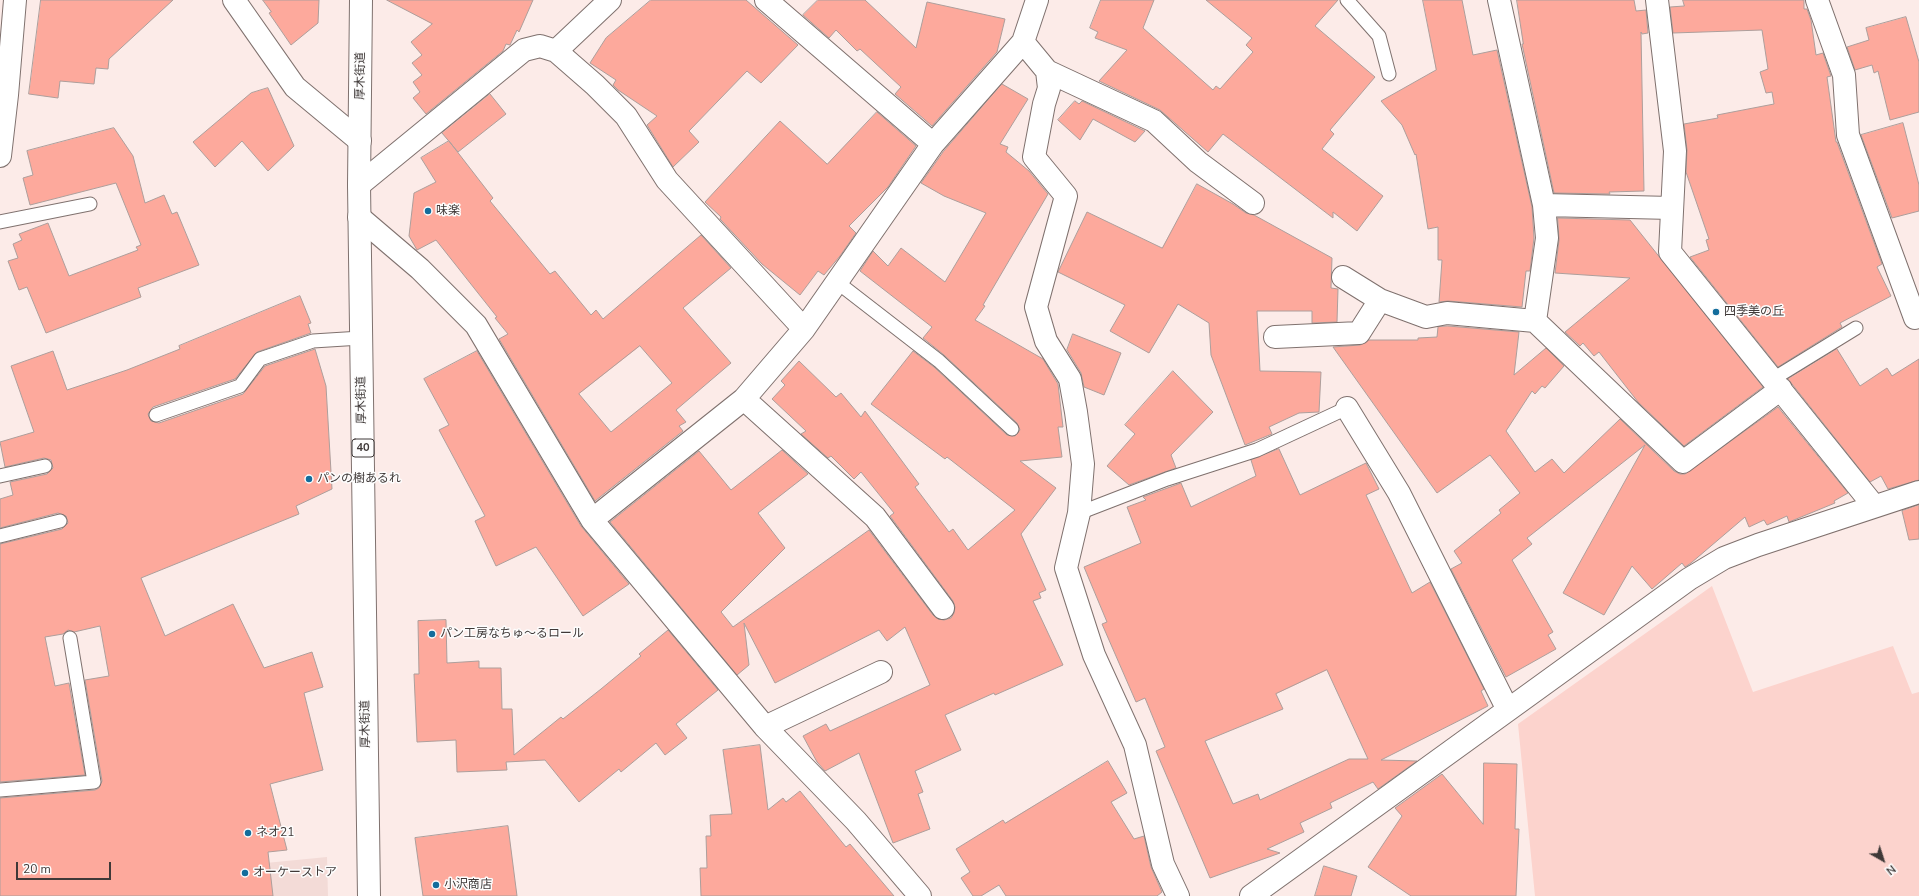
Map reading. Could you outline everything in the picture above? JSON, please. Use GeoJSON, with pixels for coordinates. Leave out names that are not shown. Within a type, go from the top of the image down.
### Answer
{"type":"FeatureCollection","features":[{"type":"Feature","properties":{"kind":"street"},"geometry":{"type":"LineString","coordinates":[[0,156],[15,0]]}},
{"type":"Feature","properties":{"kind":"street"},"geometry":{"type":"LineString","coordinates":[[234,0],[295,87],[360,141]]}},
{"type":"Feature","properties":{"kind":"street","name":"厚木街道"},"geometry":{"type":"LineString","coordinates":[[361,0],[359,217],[369,896]]}},
{"type":"Feature","properties":{"kind":"street"},"geometry":{"type":"LineString","coordinates":[[556,52],[610,0]]}},
{"type":"Feature","properties":{"kind":"street"},"geometry":{"type":"LineString","coordinates":[[766,0],[933,144]]}},
{"type":"Feature","properties":{"kind":"street"},"geometry":{"type":"LineString","coordinates":[[592,520],[744,399],[804,329],[933,144],[1023,42],[1037,0]]}},
{"type":"Feature","properties":{"kind":"street"},"geometry":{"type":"LineString","coordinates":[[1499,0],[1544,205],[1548,238],[1535,321]]}},
{"type":"Feature","properties":{"kind":"street"},"geometry":{"type":"LineString","coordinates":[[1657,0],[1675,151],[1670,252],[1874,506]]}},
{"type":"Feature","properties":{"kind":"street"},"geometry":{"type":"LineString","coordinates":[[1817,0],[1844,75],[1848,135],[1915,318]]}},
{"type":"Feature","properties":{"kind":"street"},"geometry":{"type":"LineString","coordinates":[[1023,42],[1047,71],[1154,121],[1198,162],[1253,203]]}},
{"type":"Feature","properties":{"kind":"street"},"geometry":{"type":"LineString","coordinates":[[359,185],[524,50],[540,46],[556,52],[595,85],[626,116],[667,180],[804,329]]}},
{"type":"Feature","properties":{"kind":"street"},"geometry":{"type":"LineString","coordinates":[[1047,71],[1049,88],[1044,104],[1034,157],[1066,196],[1036,307],[1046,341],[1070,379],[1083,464],[1079,513],[1066,568],[1094,655],[1135,745],[1163,864],[1178,896]]}},
{"type":"Feature","properties":{"kind":"street"},"geometry":{"type":"LineString","coordinates":[[1544,205],[1672,208]]}},
{"type":"Feature","properties":{"kind":"street"},"geometry":{"type":"LineString","coordinates":[[359,217],[420,269],[476,325],[592,520],[765,727],[856,821],[920,896]]}},
{"type":"Feature","properties":{"kind":"street"},"geometry":{"type":"LineString","coordinates":[[1343,277],[1380,300],[1426,317],[1447,313],[1535,321],[1684,462],[1777,384]]}},
{"type":"Feature","properties":{"kind":"street"},"geometry":{"type":"LineString","coordinates":[[1275,337],[1360,333],[1380,300]]}},
{"type":"Feature","properties":{"kind":"street"},"geometry":{"type":"LineString","coordinates":[[744,399],[876,517],[943,608]]}},
{"type":"Feature","properties":{"kind":"street"},"geometry":{"type":"LineString","coordinates":[[1347,408],[1399,493],[1508,710]]}},
{"type":"Feature","properties":{"kind":"street"},"geometry":{"type":"LineString","coordinates":[[1251,896],[1689,579],[1724,558],[1919,492]]}},
{"type":"Feature","properties":{"kind":"street"},"geometry":{"type":"LineString","coordinates":[[765,727],[881,672]]}},
{"type":"Feature","properties":{"kind":"lane"},"geometry":{"type":"LineString","coordinates":[[1347,0],[1379,36],[1389,74]]}},
{"type":"Feature","properties":{"kind":"lane"},"geometry":{"type":"LineString","coordinates":[[0,222],[90,204]]}},
{"type":"Feature","properties":{"kind":"lane"},"geometry":{"type":"LineString","coordinates":[[837,282],[939,361],[1012,429]]}},
{"type":"Feature","properties":{"kind":"lane"},"geometry":{"type":"LineString","coordinates":[[1777,384],[1856,328]]}},
{"type":"Feature","properties":{"kind":"lane"},"geometry":{"type":"LineString","coordinates":[[156,415],[240,386],[260,360],[314,341],[361,338]]}},
{"type":"Feature","properties":{"kind":"lane"},"geometry":{"type":"LineString","coordinates":[[1079,513],[1167,479],[1257,450],[1347,408]]}},
{"type":"Feature","properties":{"kind":"lane"},"geometry":{"type":"LineString","coordinates":[[0,476],[45,466]]}},
{"type":"Feature","properties":{"kind":"lane"},"geometry":{"type":"LineString","coordinates":[[0,536],[60,521]]}},
{"type":"Feature","properties":{"kind":"lane"},"geometry":{"type":"LineString","coordinates":[[0,790],[94,782],[70,638]]}},
{"type":"Feature","properties":{"kind":"shaded area"},"geometry":{"type":"Polygon","coordinates":[[[1712,586],[1753,692],[1893,646],[1912,694],[1919,692],[1919,896],[1535,896],[1518,724],[1712,586]]]}},
{"type":"Feature","properties":{"kind":"shaded area","name":"オーケーストア"},"geometry":{"type":"Polygon","coordinates":[[[327,857],[328,896],[0,896],[0,889],[327,857]]]}},
{"type":"Feature","properties":{"kind":"building"},"geometry":{"type":"Polygon","coordinates":[[[41,0],[173,0],[109,59],[108,69],[96,68],[94,84],[60,81],[58,98],[29,94],[41,0]]]}},
{"type":"Feature","properties":{"kind":"building"},"geometry":{"type":"Polygon","coordinates":[[[263,0],[319,0],[318,23],[291,45],[269,13],[271,12],[263,0]]]}},
{"type":"Feature","properties":{"kind":"building"},"geometry":{"type":"Polygon","coordinates":[[[387,0],[533,0],[519,32],[517,30],[510,45],[506,44],[503,51],[426,114],[413,98],[420,92],[413,82],[422,75],[412,63],[422,55],[411,42],[432,24],[387,0]]]}},
{"type":"Feature","properties":{"kind":"building"},"geometry":{"type":"Polygon","coordinates":[[[651,0],[746,0],[798,45],[761,83],[747,71],[689,131],[699,142],[673,167],[647,125],[657,116],[618,90],[613,85],[616,80],[590,63],[606,38],[651,0]]]}},
{"type":"Feature","properties":{"kind":"building"},"geometry":{"type":"Polygon","coordinates":[[[818,0],[865,0],[916,48],[927,2],[1005,19],[997,52],[932,126],[895,94],[901,87],[860,49],[857,51],[836,30],[829,38],[803,15],[818,0]]]}},
{"type":"Feature","properties":{"kind":"building"},"geometry":{"type":"Polygon","coordinates":[[[1101,0],[1154,0],[1143,28],[1213,90],[1216,86],[1220,89],[1253,52],[1246,45],[1252,38],[1206,0],[1338,0],[1315,26],[1375,77],[1330,130],[1334,134],[1322,149],[1383,196],[1357,231],[1333,212],[1333,218],[1223,134],[1208,152],[1160,110],[1099,81],[1127,50],[1095,38],[1098,32],[1090,28],[1101,0]]]}},
{"type":"Feature","properties":{"kind":"building"},"geometry":{"type":"Polygon","coordinates":[[[1423,0],[1462,0],[1473,55],[1497,50],[1532,207],[1534,238],[1530,271],[1526,271],[1522,307],[1448,301],[1439,302],[1442,260],[1438,260],[1438,227],[1428,229],[1416,154],[1415,155],[1402,125],[1381,101],[1436,70],[1423,0]]]}},
{"type":"Feature","properties":{"kind":"building"},"geometry":{"type":"Polygon","coordinates":[[[1517,0],[1634,0],[1636,11],[1646,10],[1648,33],[1642,34],[1641,32],[1644,191],[1609,192],[1610,194],[1554,193],[1522,44],[1517,0]]]}},
{"type":"Feature","properties":{"kind":"building"},"geometry":{"type":"Polygon","coordinates":[[[1683,0],[1804,0],[1804,9],[1807,9],[1811,20],[1816,55],[1823,53],[1831,76],[1827,77],[1836,142],[1882,264],[1877,267],[1891,296],[1840,323],[1842,327],[1778,367],[1690,257],[1709,250],[1706,240],[1709,239],[1686,172],[1687,150],[1684,124],[1718,118],[1717,115],[1774,104],[1772,92],[1766,93],[1760,72],[1768,69],[1762,30],[1673,33],[1670,7],[1684,6],[1683,0]]]}},
{"type":"Feature","properties":{"kind":"building"},"geometry":{"type":"Polygon","coordinates":[[[1906,17],[1919,62],[1919,112],[1890,120],[1878,71],[1874,73],[1872,65],[1855,70],[1847,47],[1869,40],[1866,28],[1906,17]]]}},
{"type":"Feature","properties":{"kind":"building"},"geometry":{"type":"Polygon","coordinates":[[[1002,84],[1028,99],[1000,144],[1008,147],[1006,152],[1029,171],[1048,194],[983,305],[985,306],[975,320],[1043,359],[1058,384],[1063,427],[1058,427],[1062,457],[1020,461],[1056,488],[1021,534],[1046,590],[1039,593],[1041,598],[1033,601],[1063,665],[945,715],[961,750],[915,771],[923,792],[918,794],[930,829],[893,843],[859,753],[825,771],[817,762],[803,736],[826,724],[830,731],[930,685],[905,627],[887,641],[879,630],[775,683],[744,623],[749,665],[737,675],[610,522],[699,451],[731,490],[782,450],[808,474],[758,513],[785,548],[721,612],[733,627],[869,530],[933,615],[938,619],[944,620],[951,618],[955,607],[953,601],[890,516],[894,513],[861,472],[854,479],[831,456],[828,458],[801,434],[806,431],[772,399],[785,385],[781,381],[799,361],[836,397],[841,393],[861,417],[865,411],[919,484],[915,487],[949,532],[953,529],[968,550],[1015,510],[947,457],[945,459],[871,404],[913,351],[934,367],[1007,435],[1015,436],[1020,430],[1017,423],[944,355],[923,338],[932,327],[860,271],[873,251],[888,266],[901,248],[945,282],[986,213],[944,196],[921,183],[943,152],[1002,84]]]}},
{"type":"Feature","properties":{"kind":"building"},"geometry":{"type":"Polygon","coordinates":[[[268,88],[294,146],[268,171],[242,141],[215,167],[193,142],[251,93],[268,88]]]}},
{"type":"Feature","properties":{"kind":"building"},"geometry":{"type":"Polygon","coordinates":[[[490,94],[506,114],[458,152],[442,133],[490,94]]]}},
{"type":"Feature","properties":{"kind":"building"},"geometry":{"type":"Polygon","coordinates":[[[1075,101],[1079,104],[1082,101],[1145,131],[1135,142],[1093,119],[1080,140],[1058,120],[1075,101]]]}},
{"type":"Feature","properties":{"kind":"building"},"geometry":{"type":"Polygon","coordinates":[[[877,112],[916,146],[888,187],[849,226],[856,233],[840,256],[824,275],[818,271],[800,295],[762,264],[720,219],[721,217],[705,202],[780,121],[827,164],[877,112]]]}},
{"type":"Feature","properties":{"kind":"building"},"geometry":{"type":"Polygon","coordinates":[[[1903,123],[1919,185],[1919,211],[1892,218],[1861,135],[1903,123]]]}},
{"type":"Feature","properties":{"kind":"building"},"geometry":{"type":"Polygon","coordinates":[[[114,128],[133,156],[145,203],[164,195],[172,214],[177,212],[199,265],[138,288],[141,297],[46,333],[27,287],[19,290],[8,261],[18,258],[13,244],[22,240],[19,234],[48,223],[69,276],[138,250],[136,247],[141,245],[116,183],[30,205],[23,178],[33,175],[27,151],[114,128]]]}},
{"type":"Feature","properties":{"kind":"building"},"geometry":{"type":"Polygon","coordinates":[[[449,141],[493,198],[490,201],[550,274],[555,271],[591,315],[596,310],[603,319],[701,235],[731,268],[683,308],[731,363],[676,410],[686,422],[679,426],[683,431],[595,501],[499,339],[508,334],[495,318],[497,317],[436,240],[417,250],[409,236],[414,193],[436,182],[421,158],[449,141]],[[640,346],[579,394],[611,432],[672,383],[640,346]]]}},
{"type":"Feature","properties":{"kind":"building"},"geometry":{"type":"Polygon","coordinates":[[[1197,184],[1246,213],[1254,215],[1332,258],[1331,288],[1338,289],[1337,322],[1312,323],[1312,311],[1257,311],[1260,371],[1321,372],[1319,412],[1299,413],[1269,427],[1272,434],[1245,445],[1211,355],[1209,323],[1178,304],[1149,353],[1110,331],[1125,305],[1058,272],[1087,212],[1162,248],[1197,184]]]}},
{"type":"Feature","properties":{"kind":"building"},"geometry":{"type":"Polygon","coordinates":[[[1558,218],[1630,220],[1763,387],[1684,446],[1638,402],[1599,352],[1594,356],[1583,343],[1580,346],[1565,332],[1630,278],[1555,273],[1559,240],[1558,218]]]}},
{"type":"Feature","properties":{"kind":"building"},"geometry":{"type":"Polygon","coordinates":[[[300,296],[311,323],[308,324],[311,333],[257,352],[235,379],[153,407],[148,414],[151,421],[159,423],[243,394],[265,366],[315,349],[326,386],[332,489],[296,506],[299,514],[141,578],[165,636],[233,604],[264,668],[312,652],[323,687],[304,693],[323,770],[270,784],[287,850],[268,852],[273,896],[0,896],[0,798],[95,790],[99,788],[102,781],[85,680],[109,676],[100,626],[74,632],[68,630],[63,634],[45,637],[55,686],[69,683],[85,775],[0,782],[0,544],[62,529],[68,523],[66,516],[58,513],[0,528],[0,499],[13,495],[10,482],[47,474],[53,468],[51,460],[44,458],[5,467],[0,442],[34,432],[11,366],[53,351],[67,390],[127,370],[180,349],[179,346],[300,296]]]}},
{"type":"Feature","properties":{"kind":"building"},"geometry":{"type":"Polygon","coordinates":[[[1448,326],[1519,332],[1514,375],[1546,348],[1564,366],[1545,388],[1542,386],[1535,394],[1532,391],[1506,431],[1535,472],[1552,459],[1564,473],[1620,419],[1674,471],[1680,474],[1685,474],[1778,407],[1848,493],[1834,501],[1835,503],[1789,522],[1787,516],[1767,525],[1764,520],[1749,527],[1745,517],[1691,563],[1685,567],[1682,563],[1652,589],[1632,566],[1604,615],[1563,593],[1645,445],[1527,538],[1532,544],[1512,560],[1553,632],[1548,635],[1556,649],[1506,677],[1451,569],[1462,563],[1454,551],[1501,513],[1499,510],[1520,493],[1490,455],[1437,493],[1333,347],[1360,345],[1369,340],[1418,340],[1418,338],[1437,337],[1438,327],[1448,326]]]}},
{"type":"Feature","properties":{"kind":"building"},"geometry":{"type":"Polygon","coordinates":[[[1073,334],[1121,353],[1104,395],[1084,387],[1081,373],[1067,350],[1073,334]]]}},
{"type":"Feature","properties":{"kind":"building"},"geometry":{"type":"Polygon","coordinates":[[[1837,349],[1860,386],[1887,368],[1892,376],[1919,359],[1919,480],[1888,489],[1881,476],[1870,482],[1788,379],[1837,349]]]}},
{"type":"Feature","properties":{"kind":"building"},"geometry":{"type":"Polygon","coordinates":[[[477,351],[581,526],[629,584],[583,616],[536,547],[496,566],[475,521],[485,516],[439,430],[449,425],[424,379],[477,351]]]}},
{"type":"Feature","properties":{"kind":"building"},"geometry":{"type":"Polygon","coordinates":[[[1173,371],[1213,412],[1171,455],[1176,468],[1129,485],[1107,466],[1135,434],[1125,425],[1173,371]]]}},
{"type":"Feature","properties":{"kind":"building"},"geometry":{"type":"Polygon","coordinates":[[[1279,449],[1300,495],[1366,463],[1379,489],[1366,495],[1412,593],[1430,582],[1484,689],[1481,691],[1488,706],[1381,760],[1417,761],[1378,789],[1373,782],[1330,803],[1332,808],[1300,823],[1304,832],[1267,849],[1280,853],[1210,878],[1156,751],[1165,747],[1145,698],[1136,702],[1102,624],[1107,622],[1084,567],[1141,543],[1127,507],[1146,500],[1143,497],[1181,483],[1191,507],[1256,476],[1251,460],[1279,449]],[[1327,670],[1276,694],[1283,709],[1205,741],[1233,804],[1258,794],[1260,800],[1349,759],[1368,759],[1327,670]]]}},
{"type":"Feature","properties":{"kind":"building"},"geometry":{"type":"Polygon","coordinates":[[[1919,505],[1919,539],[1909,540],[1902,511],[1919,505]]]}},
{"type":"Feature","properties":{"kind":"building"},"geometry":{"type":"Polygon","coordinates":[[[446,620],[447,663],[479,661],[479,668],[501,668],[502,709],[512,709],[514,755],[561,717],[563,719],[601,689],[641,656],[639,654],[668,630],[718,690],[676,724],[687,738],[665,755],[656,743],[621,772],[619,769],[579,802],[545,760],[506,762],[507,770],[457,772],[456,740],[417,742],[414,674],[419,674],[418,621],[446,620]]]}},
{"type":"Feature","properties":{"kind":"building"},"geometry":{"type":"Polygon","coordinates":[[[760,745],[768,810],[783,798],[786,802],[800,791],[846,847],[850,844],[894,896],[701,896],[700,868],[707,868],[706,836],[711,836],[710,815],[732,814],[723,750],[760,745]]]}},
{"type":"Feature","properties":{"kind":"building"},"geometry":{"type":"Polygon","coordinates":[[[1108,761],[1127,793],[1111,802],[1134,839],[1144,836],[1151,867],[1162,892],[1157,896],[1006,896],[999,885],[981,896],[973,896],[961,878],[970,872],[956,849],[1003,820],[1005,823],[1108,761]]]}},
{"type":"Feature","properties":{"kind":"building"},"geometry":{"type":"Polygon","coordinates":[[[1484,763],[1517,764],[1515,829],[1519,829],[1516,896],[1411,896],[1368,867],[1402,816],[1395,808],[1442,774],[1483,824],[1484,763]]]}},
{"type":"Feature","properties":{"kind":"building"},"geometry":{"type":"Polygon","coordinates":[[[508,826],[517,896],[423,896],[415,838],[508,826]]]}},
{"type":"Feature","properties":{"kind":"building"},"geometry":{"type":"Polygon","coordinates":[[[1324,866],[1357,876],[1351,896],[1315,896],[1324,866]]]}},
{"type":"Feature","properties":{"kind":"place","name":"味楽"},"geometry":{"type":"Point","coordinates":[428,211]}},
{"type":"Feature","properties":{"kind":"place","name":"四季美の丘"},"geometry":{"type":"Point","coordinates":[1716,312]}},
{"type":"Feature","properties":{"kind":"place","name":"パンの樹あるれ"},"geometry":{"type":"Point","coordinates":[309,479]}},
{"type":"Feature","properties":{"kind":"place","name":"パン工房なちゅ～るロール"},"geometry":{"type":"Point","coordinates":[432,634]}},
{"type":"Feature","properties":{"kind":"place","name":"ネオ21"},"geometry":{"type":"Point","coordinates":[248,833]}},
{"type":"Feature","properties":{"kind":"place","name":"オーケーストア"},"geometry":{"type":"Point","coordinates":[245,873]}},
{"type":"Feature","properties":{"kind":"place","name":"小沢商店"},"geometry":{"type":"Point","coordinates":[436,885]}}]}
